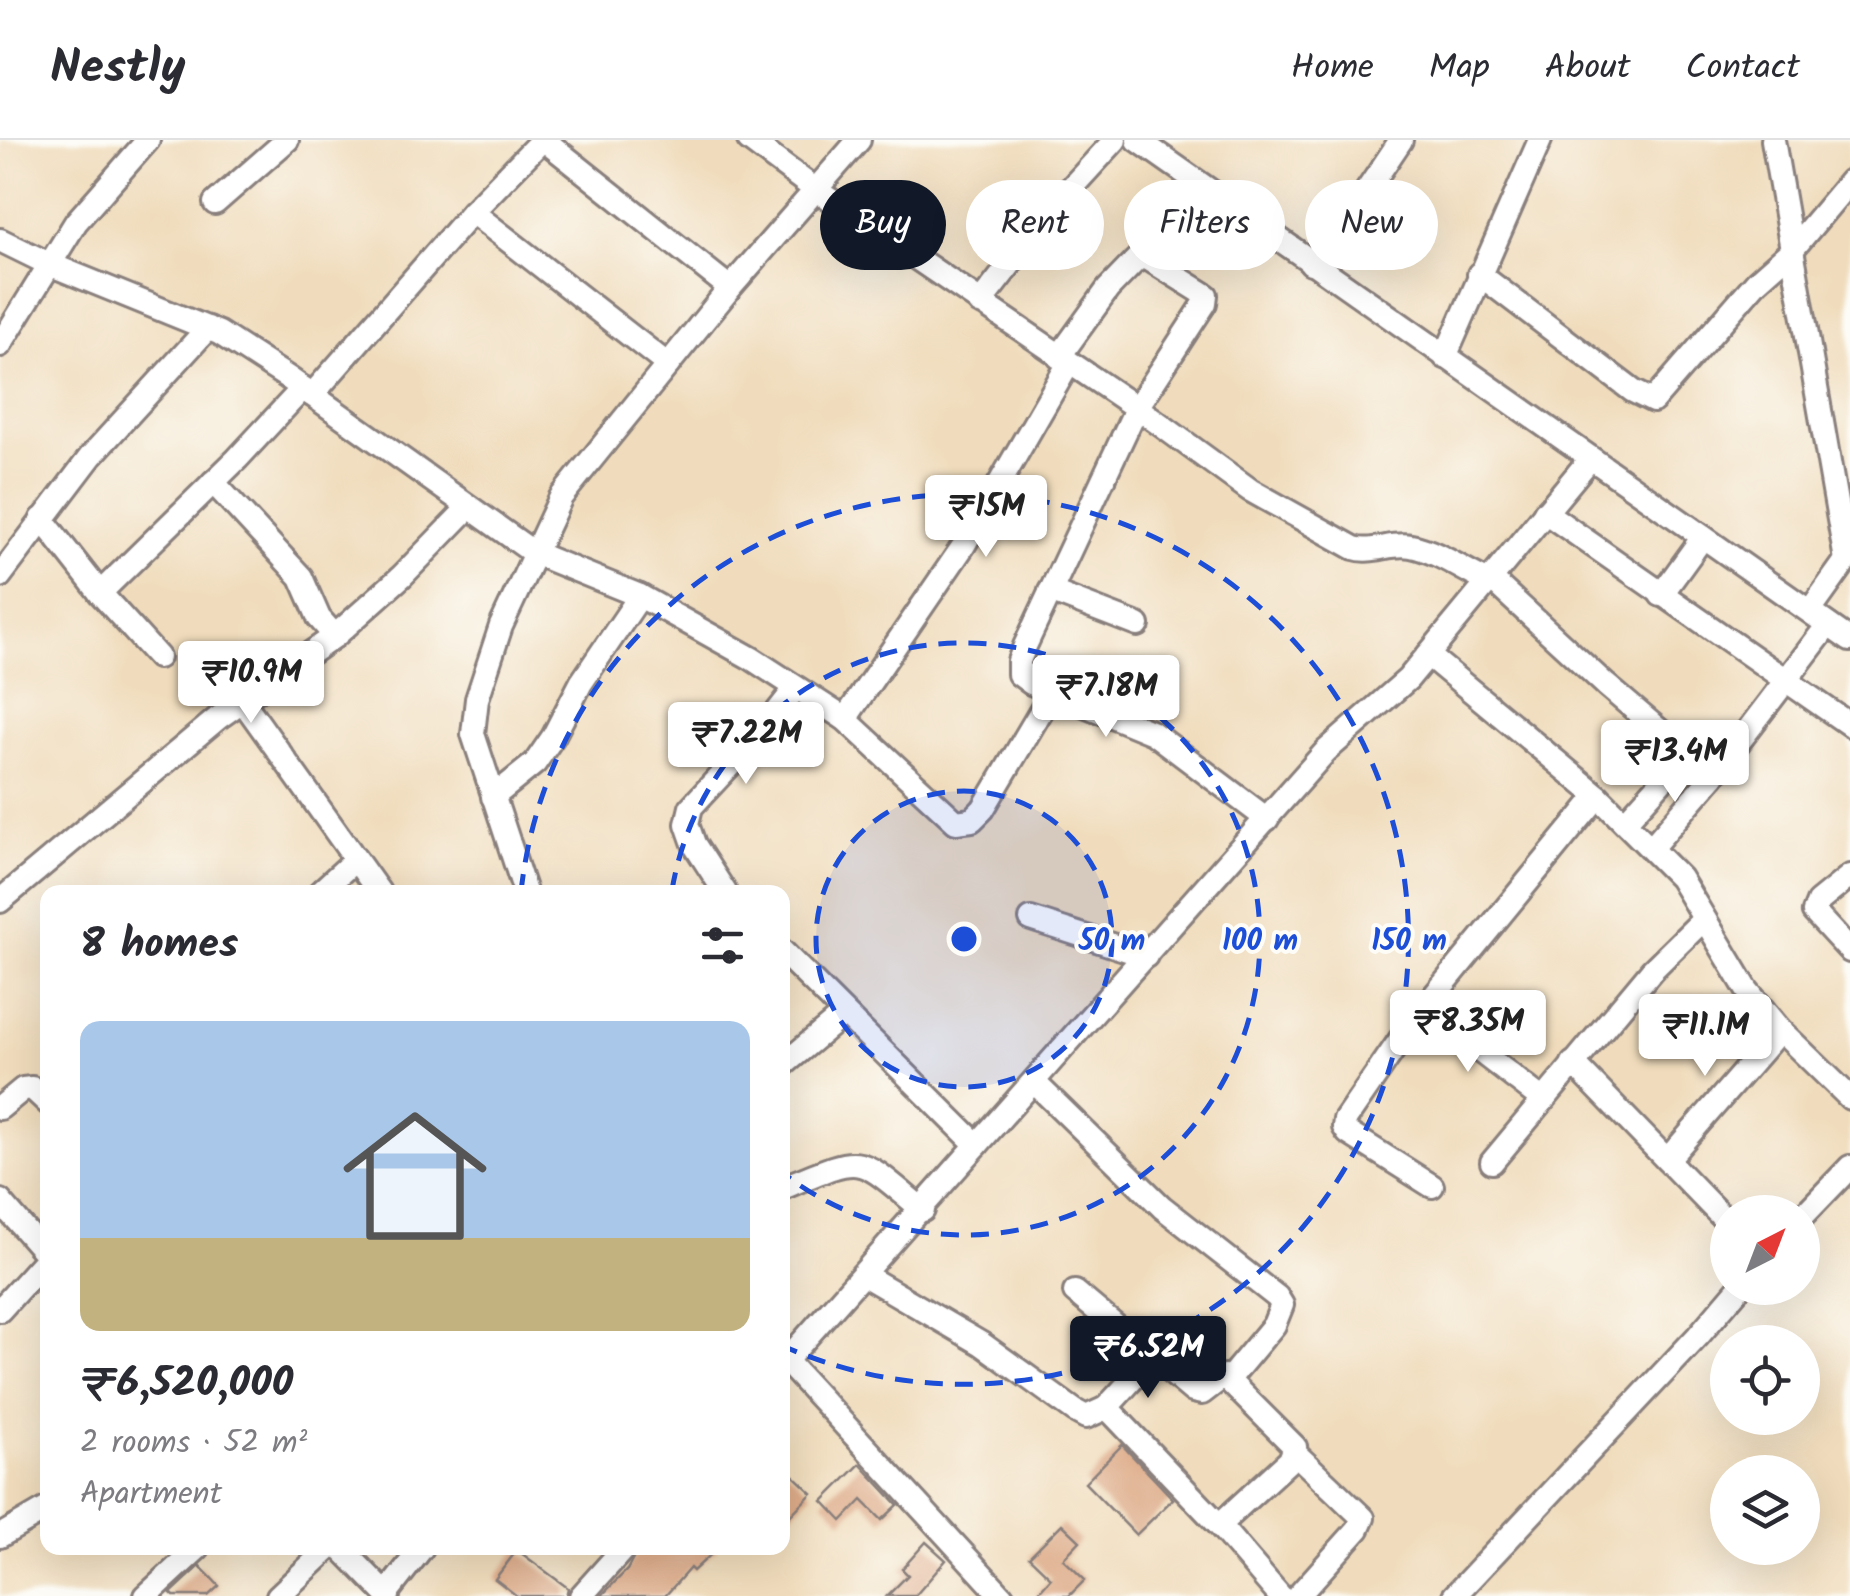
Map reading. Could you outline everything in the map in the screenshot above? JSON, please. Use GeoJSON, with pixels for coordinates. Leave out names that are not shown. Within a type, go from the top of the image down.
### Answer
{"type":"FeatureCollection","features":[{"type":"Feature","properties":{"kind":"street"},"geometry":{"type":"LineString","coordinates":[[0,345],[93,200],[148,140]]}},
{"type":"Feature","properties":{"kind":"street"},"geometry":{"type":"LineString","coordinates":[[216,203],[288,140]]}},
{"type":"Feature","properties":{"kind":"street"},"geometry":{"type":"LineString","coordinates":[[100,593],[307,392],[543,140],[730,288]]}},
{"type":"Feature","properties":{"kind":"street"},"geometry":{"type":"LineString","coordinates":[[749,140],[1250,490],[1354,548],[1410,546],[1488,580],[1713,776]]}},
{"type":"Feature","properties":{"kind":"street"},"geometry":{"type":"LineString","coordinates":[[523,885],[473,734],[474,714],[501,626],[534,553],[560,497],[730,288],[860,140]]}},
{"type":"Feature","properties":{"kind":"street"},"geometry":{"type":"LineString","coordinates":[[980,302],[1115,140]]}},
{"type":"Feature","properties":{"kind":"street"},"geometry":{"type":"LineString","coordinates":[[1138,140],[1305,259]]}},
{"type":"Feature","properties":{"kind":"street"},"geometry":{"type":"LineString","coordinates":[[1374,180],[1401,140]]}},
{"type":"Feature","properties":{"kind":"street"},"geometry":{"type":"LineString","coordinates":[[1444,357],[1540,140]]}},
{"type":"Feature","properties":{"kind":"street"},"geometry":{"type":"LineString","coordinates":[[1651,848],[1713,776],[1786,680],[1848,558],[1773,140]]}},
{"type":"Feature","properties":{"kind":"street"},"geometry":{"type":"LineString","coordinates":[[1479,274],[1633,391],[1653,401],[1850,182]]}},
{"type":"Feature","properties":{"kind":"street"},"geometry":{"type":"LineString","coordinates":[[472,212],[668,365]]}},
{"type":"Feature","properties":{"kind":"street"},"geometry":{"type":"LineString","coordinates":[[0,240],[49,264],[208,328],[307,392],[534,553],[640,596],[738,650],[845,719],[945,814],[965,823],[972,820],[997,789],[1052,691]]}},
{"type":"Feature","properties":{"kind":"street"},"geometry":{"type":"LineString","coordinates":[[845,719],[964,546],[1064,360],[1108,289],[1138,257],[1203,291],[1204,303],[1136,409],[1018,668],[1025,679],[1153,733],[1267,819]]}},
{"type":"Feature","properties":{"kind":"street"},"geometry":{"type":"LineString","coordinates":[[1321,270],[1850,640]]}},
{"type":"Feature","properties":{"kind":"street"},"geometry":{"type":"LineString","coordinates":[[0,576],[92,456],[208,328]]}},
{"type":"Feature","properties":{"kind":"street"},"geometry":{"type":"LineString","coordinates":[[790,1356],[1326,752],[1408,679],[1590,459]]}},
{"type":"Feature","properties":{"kind":"street"},"geometry":{"type":"LineString","coordinates":[[214,482],[301,578],[319,618],[336,636]]}},
{"type":"Feature","properties":{"kind":"street"},"geometry":{"type":"LineString","coordinates":[[0,901],[242,700],[336,636],[470,507]]}},
{"type":"Feature","properties":{"kind":"street"},"geometry":{"type":"LineString","coordinates":[[1545,512],[1850,724]]}},
{"type":"Feature","properties":{"kind":"street"},"geometry":{"type":"LineString","coordinates":[[42,519],[100,593],[158,657]]}},
{"type":"Feature","properties":{"kind":"street"},"geometry":{"type":"LineString","coordinates":[[1661,595],[1703,537]]}},
{"type":"Feature","properties":{"kind":"street"},"geometry":{"type":"LineString","coordinates":[[1050,592],[1138,625]]}},
{"type":"Feature","properties":{"kind":"street"},"geometry":{"type":"LineString","coordinates":[[492,798],[536,763],[581,683],[640,596]]}},
{"type":"Feature","properties":{"kind":"street"},"geometry":{"type":"LineString","coordinates":[[1428,654],[1598,796],[1680,878],[1733,970],[1780,1030],[1850,1098]]}},
{"type":"Feature","properties":{"kind":"street"},"geometry":{"type":"LineString","coordinates":[[716,885],[687,824],[691,807],[763,730],[795,689]]}},
{"type":"Feature","properties":{"kind":"street"},"geometry":{"type":"LineString","coordinates":[[242,700],[374,885]]}},
{"type":"Feature","properties":{"kind":"street"},"geometry":{"type":"LineString","coordinates":[[1625,822],[1686,754]]}},
{"type":"Feature","properties":{"kind":"street"},"geometry":{"type":"LineString","coordinates":[[1432,1186],[1344,1127],[1424,1008],[1598,796]]}},
{"type":"Feature","properties":{"kind":"street"},"geometry":{"type":"LineString","coordinates":[[328,885],[355,860]]}},
{"type":"Feature","properties":{"kind":"street"},"geometry":{"type":"LineString","coordinates":[[1850,876],[1818,902],[1814,912],[1850,951]]}},
{"type":"Feature","properties":{"kind":"street"},"geometry":{"type":"LineString","coordinates":[[1492,1162],[1652,970],[1704,918]]}},
{"type":"Feature","properties":{"kind":"street"},"geometry":{"type":"LineString","coordinates":[[1031,919],[1146,956]]}},
{"type":"Feature","properties":{"kind":"street"},"geometry":{"type":"LineString","coordinates":[[790,959],[977,1146]]}},
{"type":"Feature","properties":{"kind":"street"},"geometry":{"type":"LineString","coordinates":[[1424,1008],[1543,1100]]}},
{"type":"Feature","properties":{"kind":"street"},"geometry":{"type":"LineString","coordinates":[[790,1059],[844,1014]]}},
{"type":"Feature","properties":{"kind":"street"},"geometry":{"type":"LineString","coordinates":[[1667,1160],[1780,1030]]}},
{"type":"Feature","properties":{"kind":"street"},"geometry":{"type":"LineString","coordinates":[[1573,1063],[1710,1204]]}},
{"type":"Feature","properties":{"kind":"street"},"geometry":{"type":"LineString","coordinates":[[1034,1082],[1162,1207],[1277,1297],[1282,1305],[1274,1326],[1229,1380]]}},
{"type":"Feature","properties":{"kind":"street"},"geometry":{"type":"LineString","coordinates":[[0,1108],[23,1088],[32,1088],[40,1096]]}},
{"type":"Feature","properties":{"kind":"street"},"geometry":{"type":"LineString","coordinates":[[790,1185],[842,1163],[857,1162],[871,1167],[923,1210]]}},
{"type":"Feature","properties":{"kind":"street"},"geometry":{"type":"LineString","coordinates":[[1820,1199],[1850,1168]]}},
{"type":"Feature","properties":{"kind":"street"},"geometry":{"type":"LineString","coordinates":[[0,1201],[40,1247]]}},
{"type":"Feature","properties":{"kind":"street"},"geometry":{"type":"LineString","coordinates":[[0,1310],[40,1265]]}},
{"type":"Feature","properties":{"kind":"street"},"geometry":{"type":"LineString","coordinates":[[864,1274],[982,1344],[1086,1417],[1106,1408],[1151,1359]]}},
{"type":"Feature","properties":{"kind":"street"},"geometry":{"type":"LineString","coordinates":[[1075,1292],[1151,1359],[1198,1394],[1220,1377],[1229,1380],[1363,1518],[1358,1529],[1298,1596]]}},
{"type":"Feature","properties":{"kind":"street"},"geometry":{"type":"LineString","coordinates":[[1454,1596],[1724,1305]]}},
{"type":"Feature","properties":{"kind":"street"},"geometry":{"type":"LineString","coordinates":[[790,1369],[1002,1596]]}},
{"type":"Feature","properties":{"kind":"street"},"geometry":{"type":"LineString","coordinates":[[1106,1408],[1220,1525],[1280,1596]]}},
{"type":"Feature","properties":{"kind":"street"},"geometry":{"type":"LineString","coordinates":[[1220,1525],[1295,1452]]}},
{"type":"Feature","properties":{"kind":"street"},"geometry":{"type":"LineString","coordinates":[[0,1536],[40,1513]]}},
{"type":"Feature","properties":{"kind":"street"},"geometry":{"type":"LineString","coordinates":[[146,1596],[190,1555]]}},
{"type":"Feature","properties":{"kind":"street"},"geometry":{"type":"LineString","coordinates":[[278,1596],[322,1555]]}},
{"type":"Feature","properties":{"kind":"street"},"geometry":{"type":"LineString","coordinates":[[348,1555],[387,1595],[417,1555]]}},
{"type":"Feature","properties":{"kind":"street"},"geometry":{"type":"LineString","coordinates":[[581,1596],[618,1555]]}},
{"type":"Feature","properties":{"kind":"building"},"geometry":{"type":"Polygon","coordinates":[[[1122,1445],[1173,1499],[1136,1535],[1085,1483],[1122,1445]]]}},
{"type":"Feature","properties":{"kind":"building"},"geometry":{"type":"Polygon","coordinates":[[[860,1464],[898,1505],[882,1520],[862,1500],[842,1521],[823,1501],[860,1464]]]}},
{"type":"Feature","properties":{"kind":"building"},"geometry":{"type":"Polygon","coordinates":[[[790,1472],[812,1493],[790,1516],[790,1472]]]}},
{"type":"Feature","properties":{"kind":"building"},"geometry":{"type":"Polygon","coordinates":[[[1062,1524],[1080,1541],[1063,1559],[1085,1580],[1069,1596],[1035,1596],[1051,1578],[1029,1557],[1062,1524]]]}},
{"type":"Feature","properties":{"kind":"building"},"geometry":{"type":"Polygon","coordinates":[[[926,1542],[946,1560],[915,1596],[887,1596],[908,1575],[902,1569],[926,1542]]]}},
{"type":"Feature","properties":{"kind":"building"},"geometry":{"type":"Polygon","coordinates":[[[513,1555],[524,1555],[568,1588],[566,1596],[517,1596],[495,1579],[513,1555]]]}},
{"type":"Feature","properties":{"kind":"building"},"geometry":{"type":"Polygon","coordinates":[[[635,1555],[710,1555],[693,1571],[690,1568],[665,1596],[601,1596],[627,1570],[635,1555]]]}},
{"type":"Feature","properties":{"kind":"building"},"geometry":{"type":"Polygon","coordinates":[[[200,1566],[219,1586],[208,1596],[174,1596],[171,1593],[200,1566]]]}}]}
